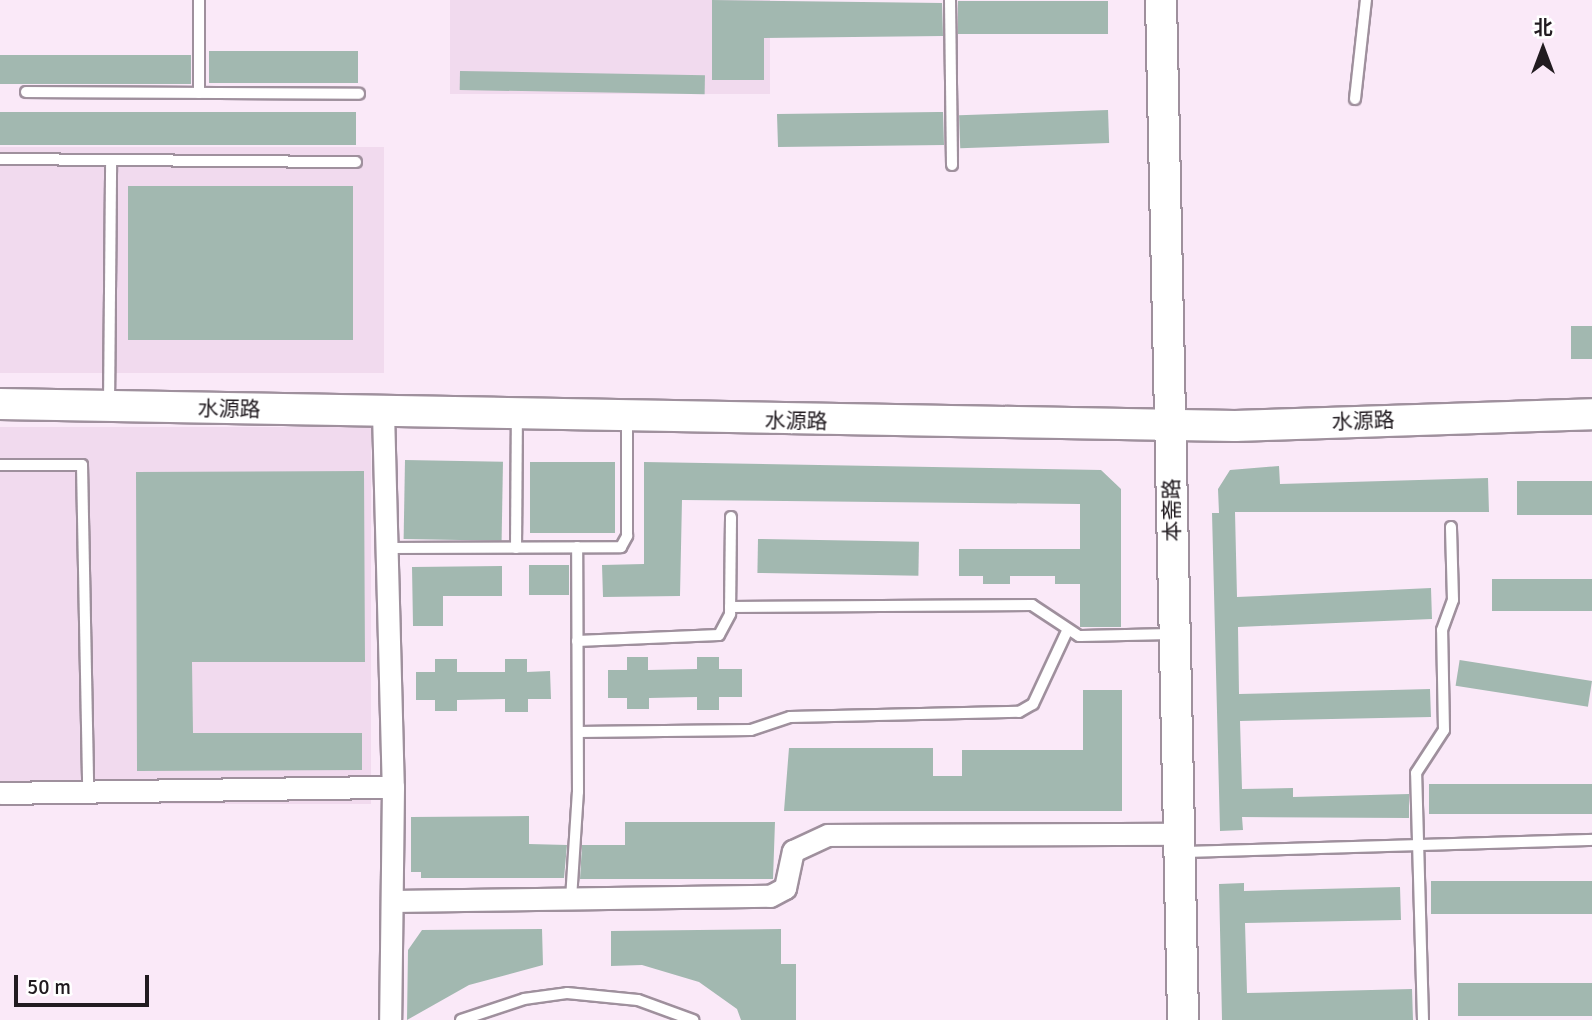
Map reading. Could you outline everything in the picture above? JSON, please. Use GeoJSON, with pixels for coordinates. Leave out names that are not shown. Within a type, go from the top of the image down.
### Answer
{"type":"FeatureCollection","features":[{"type":"Feature","properties":{"kind":"street","name":"本斋路"},"geometry":{"type":"LineString","coordinates":[[1161,0],[1183,1020]]}},
{"type":"Feature","properties":{"kind":"street","name":"水源路"},"geometry":{"type":"LineString","coordinates":[[0,404],[1170,425],[1592,414]]}},
{"type":"Feature","properties":{"kind":"street"},"geometry":{"type":"LineString","coordinates":[[383,412],[393,787],[390,1020]]}},
{"type":"Feature","properties":{"kind":"street"},"geometry":{"type":"LineString","coordinates":[[0,793],[393,787]]}},
{"type":"Feature","properties":{"kind":"street"},"geometry":{"type":"LineString","coordinates":[[392,901],[770,896],[785,888],[793,852],[828,835],[1179,843]]}},
{"type":"Feature","properties":{"kind":"lane"},"geometry":{"type":"LineString","coordinates":[[199,0],[199,93]]}},
{"type":"Feature","properties":{"kind":"lane"},"geometry":{"type":"LineString","coordinates":[[950,0],[952,165]]}},
{"type":"Feature","properties":{"kind":"lane"},"geometry":{"type":"LineString","coordinates":[[1355,99],[1366,0]]}},
{"type":"Feature","properties":{"kind":"lane"},"geometry":{"type":"LineString","coordinates":[[26,92],[359,94]]}},
{"type":"Feature","properties":{"kind":"lane"},"geometry":{"type":"LineString","coordinates":[[0,159],[356,162]]}},
{"type":"Feature","properties":{"kind":"lane"},"geometry":{"type":"LineString","coordinates":[[109,406],[111,160]]}},
{"type":"Feature","properties":{"kind":"lane"},"geometry":{"type":"LineString","coordinates":[[516,548],[517,415]]}},
{"type":"Feature","properties":{"kind":"lane"},"geometry":{"type":"LineString","coordinates":[[387,548],[621,547],[627,536],[627,417]]}},
{"type":"Feature","properties":{"kind":"lane"},"geometry":{"type":"LineString","coordinates":[[0,465],[82,465],[88,792]]}},
{"type":"Feature","properties":{"kind":"lane"},"geometry":{"type":"LineString","coordinates":[[578,641],[713,638],[727,626],[730,607],[731,517]]}},
{"type":"Feature","properties":{"kind":"lane"},"geometry":{"type":"LineString","coordinates":[[1423,1020],[1416,773],[1444,730],[1442,631],[1453,600],[1451,527]]}},
{"type":"Feature","properties":{"kind":"lane"},"geometry":{"type":"LineString","coordinates":[[570,899],[578,732],[577,547]]}},
{"type":"Feature","properties":{"kind":"lane"},"geometry":{"type":"LineString","coordinates":[[730,607],[1032,605],[1067,631],[1088,637],[1175,634]]}},
{"type":"Feature","properties":{"kind":"lane"},"geometry":{"type":"LineString","coordinates":[[578,732],[751,730],[790,716],[1019,712],[1033,704],[1067,631]]}},
{"type":"Feature","properties":{"kind":"lane"},"geometry":{"type":"LineString","coordinates":[[1179,843],[1418,845],[1592,841]]}},
{"type":"Feature","properties":{"kind":"lane"},"geometry":{"type":"LineString","coordinates":[[461,1020],[524,999],[568,993],[639,1000],[693,1020]]}},
{"type":"Feature","properties":{"kind":"shaded area"},"geometry":{"type":"Polygon","coordinates":[[[450,0],[770,0],[770,94],[450,94],[450,0]]]}},
{"type":"Feature","properties":{"kind":"shaded area"},"geometry":{"type":"Polygon","coordinates":[[[0,147],[384,147],[384,373],[0,373],[0,147]]]}},
{"type":"Feature","properties":{"kind":"shaded area"},"geometry":{"type":"Polygon","coordinates":[[[0,427],[371,427],[371,804],[0,804],[0,427]]]}},
{"type":"Feature","properties":{"kind":"building"},"geometry":{"type":"Polygon","coordinates":[[[712,0],[942,3],[943,36],[764,38],[764,80],[712,80],[712,0]]]}},
{"type":"Feature","properties":{"kind":"building"},"geometry":{"type":"Polygon","coordinates":[[[958,1],[1108,1],[1108,34],[958,34],[958,1]]]}},
{"type":"Feature","properties":{"kind":"building"},"geometry":{"type":"Polygon","coordinates":[[[209,51],[358,51],[358,83],[209,83],[209,51]]]}},
{"type":"Feature","properties":{"kind":"building"},"geometry":{"type":"Polygon","coordinates":[[[0,55],[191,55],[191,84],[0,84],[0,55]]]}},
{"type":"Feature","properties":{"kind":"building"},"geometry":{"type":"Polygon","coordinates":[[[460,71],[705,75],[705,94],[460,90],[460,71]]]}},
{"type":"Feature","properties":{"kind":"building"},"geometry":{"type":"Polygon","coordinates":[[[1108,110],[1109,143],[960,148],[959,115],[1108,110]]]}},
{"type":"Feature","properties":{"kind":"building"},"geometry":{"type":"Polygon","coordinates":[[[0,112],[356,112],[356,145],[0,145],[0,112]]]}},
{"type":"Feature","properties":{"kind":"building"},"geometry":{"type":"Polygon","coordinates":[[[943,112],[944,145],[778,147],[777,114],[943,112]]]}},
{"type":"Feature","properties":{"kind":"building"},"geometry":{"type":"Polygon","coordinates":[[[128,186],[353,186],[353,340],[128,340],[128,186]]]}},
{"type":"Feature","properties":{"kind":"building"},"geometry":{"type":"Polygon","coordinates":[[[1571,326],[1592,326],[1592,359],[1571,359],[1571,326]]]}},
{"type":"Feature","properties":{"kind":"building"},"geometry":{"type":"Polygon","coordinates":[[[405,460],[503,462],[502,541],[404,539],[405,460]]]}},
{"type":"Feature","properties":{"kind":"building"},"geometry":{"type":"Polygon","coordinates":[[[530,462],[615,462],[615,533],[530,533],[530,462]]]}},
{"type":"Feature","properties":{"kind":"building"},"geometry":{"type":"Polygon","coordinates":[[[644,462],[1101,470],[1121,489],[1121,627],[1080,627],[1080,584],[1055,584],[1055,576],[1010,576],[1010,584],[983,584],[983,576],[959,576],[959,549],[1080,549],[1080,504],[682,500],[680,596],[603,597],[602,565],[644,564],[644,462]]]}},
{"type":"Feature","properties":{"kind":"building"},"geometry":{"type":"Polygon","coordinates":[[[1279,466],[1280,484],[1488,478],[1489,512],[1235,512],[1237,597],[1431,588],[1432,619],[1238,627],[1239,694],[1430,689],[1431,717],[1240,721],[1242,789],[1293,788],[1293,797],[1409,794],[1409,818],[1242,817],[1243,830],[1220,831],[1212,513],[1219,513],[1218,489],[1230,470],[1279,466]]]}},
{"type":"Feature","properties":{"kind":"building"},"geometry":{"type":"Polygon","coordinates":[[[364,471],[365,662],[192,662],[193,733],[362,733],[362,770],[137,771],[136,472],[364,471]]]}},
{"type":"Feature","properties":{"kind":"building"},"geometry":{"type":"Polygon","coordinates":[[[1517,481],[1592,481],[1592,515],[1517,515],[1517,481]]]}},
{"type":"Feature","properties":{"kind":"building"},"geometry":{"type":"Polygon","coordinates":[[[758,539],[919,542],[918,576],[757,573],[758,539]]]}},
{"type":"Feature","properties":{"kind":"building"},"geometry":{"type":"Polygon","coordinates":[[[529,565],[569,565],[569,595],[529,595],[529,565]]]}},
{"type":"Feature","properties":{"kind":"building"},"geometry":{"type":"Polygon","coordinates":[[[502,566],[502,596],[443,596],[443,626],[413,626],[412,567],[502,566]]]}},
{"type":"Feature","properties":{"kind":"building"},"geometry":{"type":"Polygon","coordinates":[[[1492,579],[1592,579],[1592,611],[1492,611],[1492,579]]]}},
{"type":"Feature","properties":{"kind":"building"},"geometry":{"type":"Polygon","coordinates":[[[627,657],[648,657],[648,670],[697,669],[697,657],[719,657],[719,669],[742,669],[742,697],[719,697],[719,710],[697,710],[697,697],[649,698],[649,709],[627,709],[627,698],[608,698],[608,670],[627,670],[627,657]]]}},
{"type":"Feature","properties":{"kind":"building"},"geometry":{"type":"Polygon","coordinates":[[[435,659],[457,659],[457,672],[505,672],[505,659],[527,659],[527,672],[550,671],[551,699],[528,699],[528,712],[505,712],[505,699],[457,700],[457,711],[435,711],[435,700],[416,700],[416,672],[435,672],[435,659]]]}},
{"type":"Feature","properties":{"kind":"building"},"geometry":{"type":"Polygon","coordinates":[[[1460,660],[1592,681],[1588,707],[1456,686],[1460,660]]]}},
{"type":"Feature","properties":{"kind":"building"},"geometry":{"type":"Polygon","coordinates":[[[1083,690],[1122,690],[1122,811],[784,811],[789,748],[933,748],[933,776],[962,776],[962,750],[1083,750],[1083,690]]]}},
{"type":"Feature","properties":{"kind":"building"},"geometry":{"type":"Polygon","coordinates":[[[1429,784],[1592,784],[1592,814],[1429,814],[1429,784]]]}},
{"type":"Feature","properties":{"kind":"building"},"geometry":{"type":"Polygon","coordinates":[[[529,816],[529,844],[567,845],[564,878],[421,878],[421,872],[411,872],[411,817],[529,816]]]}},
{"type":"Feature","properties":{"kind":"building"},"geometry":{"type":"Polygon","coordinates":[[[625,822],[775,822],[773,879],[580,879],[582,845],[625,845],[625,822]]]}},
{"type":"Feature","properties":{"kind":"building"},"geometry":{"type":"Polygon","coordinates":[[[1431,881],[1592,881],[1592,914],[1431,914],[1431,881]]]}},
{"type":"Feature","properties":{"kind":"building"},"geometry":{"type":"Polygon","coordinates":[[[1244,883],[1244,891],[1400,887],[1401,920],[1245,923],[1247,993],[1412,989],[1413,1020],[1222,1020],[1219,884],[1244,883]]]}},
{"type":"Feature","properties":{"kind":"building"},"geometry":{"type":"Polygon","coordinates":[[[542,929],[543,965],[469,985],[407,1020],[408,950],[422,930],[542,929]]]}},
{"type":"Feature","properties":{"kind":"building"},"geometry":{"type":"Polygon","coordinates":[[[781,929],[781,964],[796,964],[796,1020],[741,1020],[737,1009],[699,982],[642,965],[611,966],[611,931],[781,929]]]}},
{"type":"Feature","properties":{"kind":"building"},"geometry":{"type":"Polygon","coordinates":[[[1458,983],[1592,983],[1592,1016],[1458,1016],[1458,983]]]}}]}
